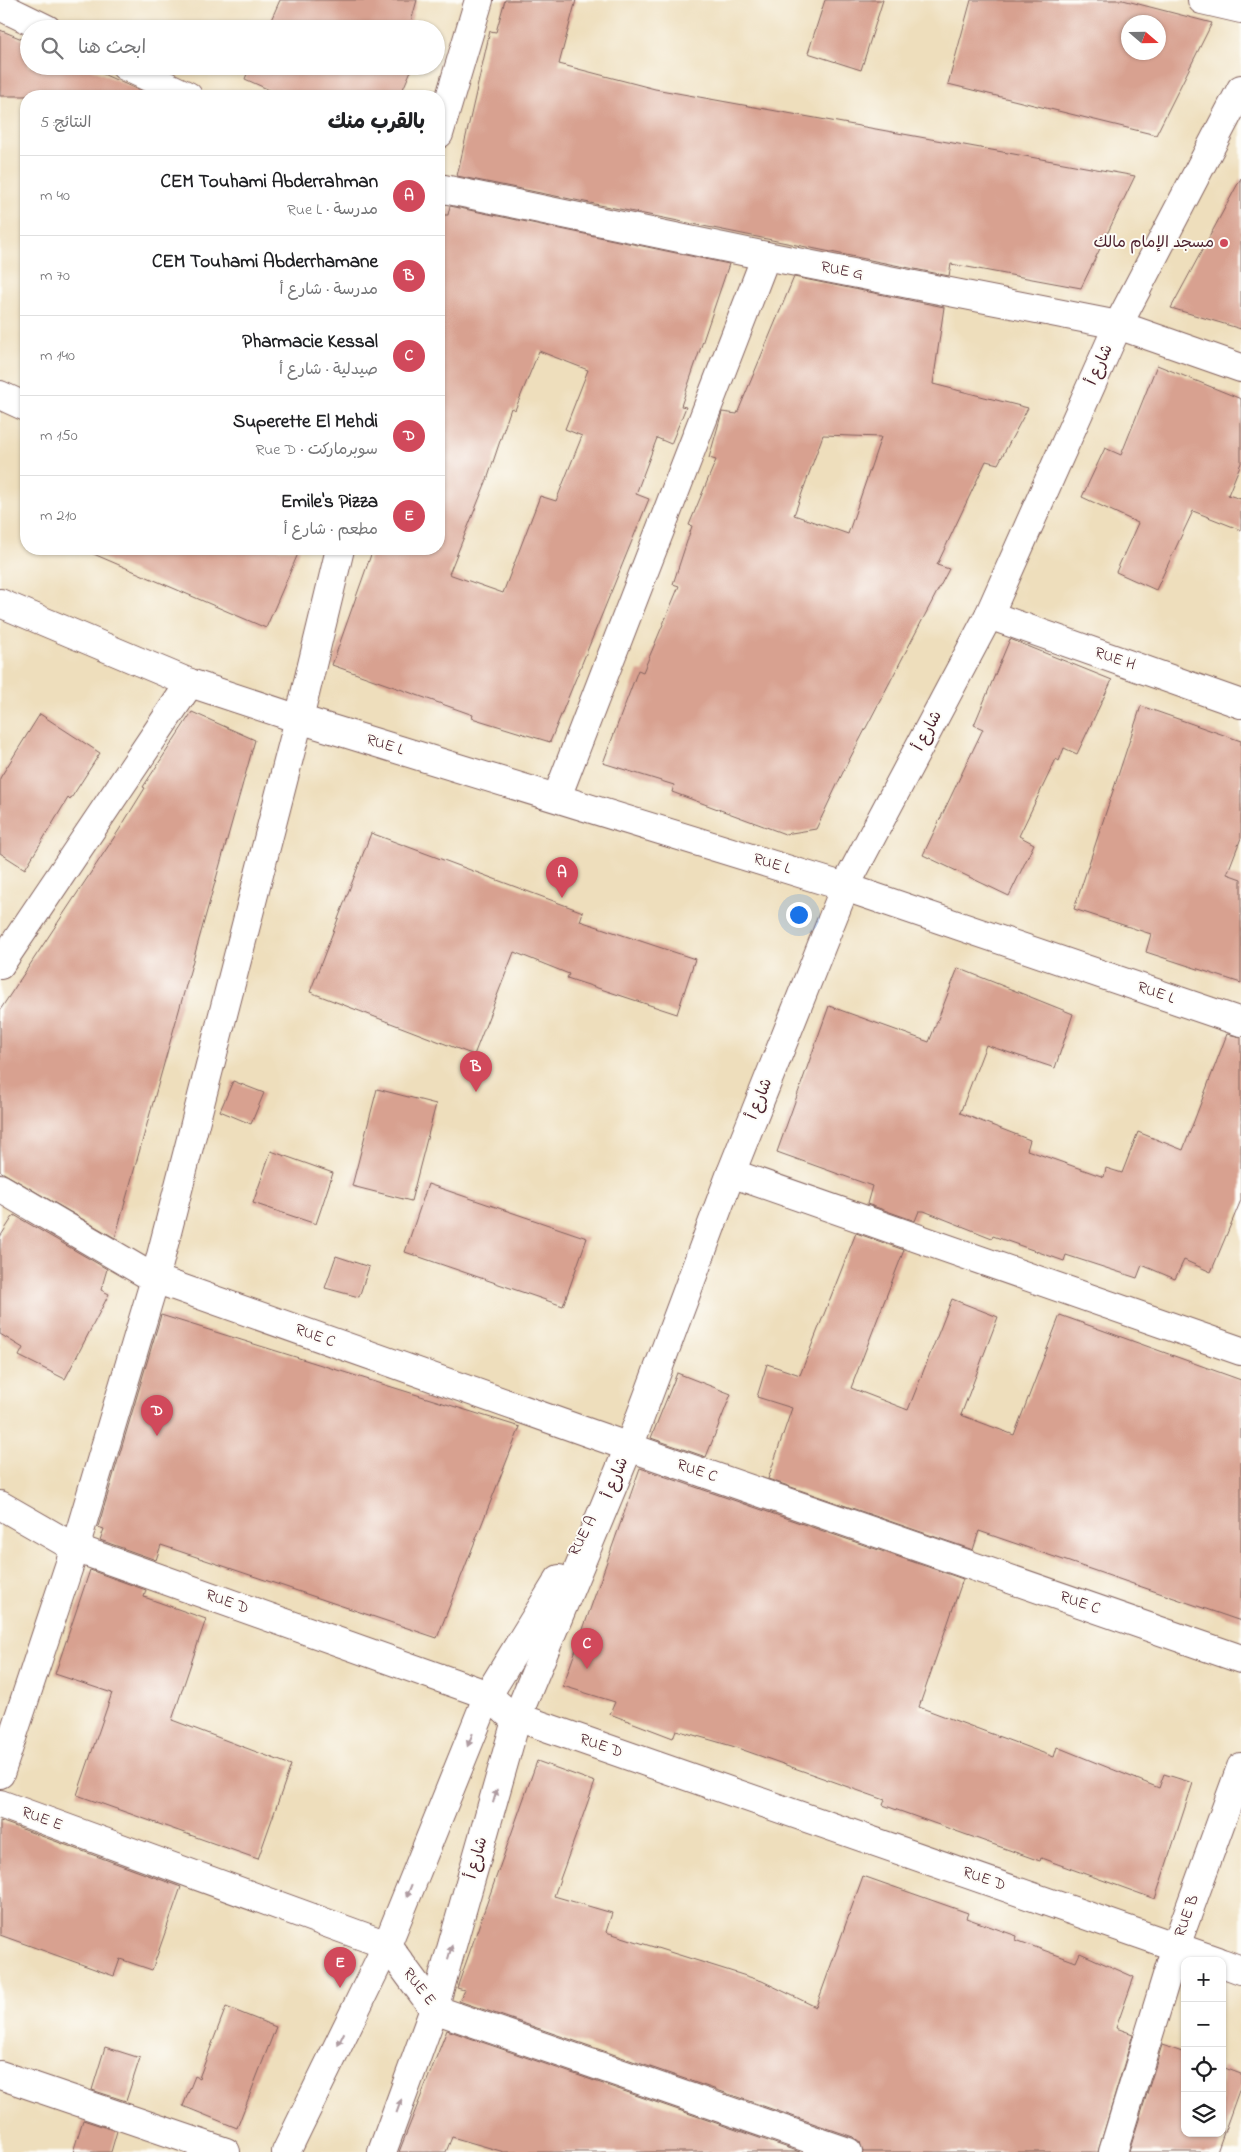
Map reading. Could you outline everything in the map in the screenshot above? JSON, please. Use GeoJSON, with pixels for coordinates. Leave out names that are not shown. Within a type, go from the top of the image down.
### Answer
{"type":"FeatureCollection","features":[{"type":"Feature","properties":{"kind":"street"},"geometry":{"type":"LineString","coordinates":[[445,114],[479,0]]}},
{"type":"Feature","properties":{"kind":"street"},"geometry":{"type":"LineString","coordinates":[[1202,0],[1241,9]]}},
{"type":"Feature","properties":{"kind":"street"},"geometry":{"type":"LineString","coordinates":[[0,6],[29,20]]}},
{"type":"Feature","properties":{"kind":"street"},"geometry":{"type":"LineString","coordinates":[[145,75],[176,90]]}},
{"type":"Feature","properties":{"kind":"street","name":"شارع أ"},"geometry":{"type":"LineString","coordinates":[[516,1718],[629,1448],[731,1173],[846,887],[989,615],[1118,325],[1241,89]]}},
{"type":"Feature","properties":{"kind":"street","name":"RUE G"},"geometry":{"type":"LineString","coordinates":[[445,189],[766,256],[1118,325],[1241,368]]}},
{"type":"Feature","properties":{"kind":"street"},"geometry":{"type":"LineString","coordinates":[[557,797],[766,256]]}},
{"type":"Feature","properties":{"kind":"street"},"geometry":{"type":"LineString","coordinates":[[0,395],[20,403]]}},
{"type":"Feature","properties":{"kind":"street"},"geometry":{"type":"LineString","coordinates":[[0,1774],[74,1548],[155,1279],[299,719],[339,555]]}},
{"type":"Feature","properties":{"kind":"street","name":"RUE L"},"geometry":{"type":"LineString","coordinates":[[0,603],[190,683],[299,719],[846,887],[1241,1022]]}},
{"type":"Feature","properties":{"kind":"street","name":"RUE H"},"geometry":{"type":"LineString","coordinates":[[989,615],[1241,704]]}},
{"type":"Feature","properties":{"kind":"street"},"geometry":{"type":"LineString","coordinates":[[0,965],[190,683]]}},
{"type":"Feature","properties":{"kind":"street"},"geometry":{"type":"LineString","coordinates":[[731,1173],[1241,1351]]}},
{"type":"Feature","properties":{"kind":"street","name":"RUE C"},"geometry":{"type":"LineString","coordinates":[[0,1188],[155,1279],[629,1448],[1241,1659]]}},
{"type":"Feature","properties":{"kind":"street","name":"RUE A"},"geometry":{"type":"LineString","coordinates":[[488,1695],[549,1597],[629,1448]]}},
{"type":"Feature","properties":{"kind":"street","name":"RUE D"},"geometry":{"type":"LineString","coordinates":[[0,1506],[74,1548],[488,1695],[516,1718],[1206,1957]]}},
{"type":"Feature","properties":{"kind":"street","name":"شارع أ"},"geometry":{"type":"LineString","coordinates":[[382,2152],[434,2009],[516,1718],[587,1528]]}},
{"type":"Feature","properties":{"kind":"street"},"geometry":{"type":"LineString","coordinates":[[286,2152],[387,1945],[488,1695]]}},
{"type":"Feature","properties":{"kind":"street","name":"RUE B"},"geometry":{"type":"LineString","coordinates":[[1113,2152],[1176,1946],[1241,1767]]}},
{"type":"Feature","properties":{"kind":"street","name":"RUE E"},"geometry":{"type":"LineString","coordinates":[[0,1804],[387,1945],[434,2009],[848,2152]]}},
{"type":"Feature","properties":{"kind":"street"},"geometry":{"type":"LineString","coordinates":[[1226,1964],[1241,1970]]}},
{"type":"Feature","properties":{"kind":"street"},"geometry":{"type":"LineString","coordinates":[[0,2075],[226,2152]]}},
{"type":"Feature","properties":{"kind":"building"},"geometry":{"type":"Polygon","coordinates":[[[280,0],[417,0],[411,20],[271,20],[280,0]]]}},
{"type":"Feature","properties":{"kind":"building"},"geometry":{"type":"Polygon","coordinates":[[[505,0],[576,0],[559,64],[655,89],[1135,176],[1081,288],[951,264],[949,276],[457,176],[490,31],[496,32],[505,0]]]}},
{"type":"Feature","properties":{"kind":"building"},"geometry":{"type":"Polygon","coordinates":[[[825,0],[883,0],[861,70],[808,53],[825,0]]]}},
{"type":"Feature","properties":{"kind":"building"},"geometry":{"type":"Polygon","coordinates":[[[971,0],[1123,0],[1212,23],[1156,135],[948,84],[971,0]]]}},
{"type":"Feature","properties":{"kind":"building"},"geometry":{"type":"Polygon","coordinates":[[[0,30],[20,38],[20,75],[105,75],[139,90],[20,90],[20,96],[0,96],[0,30]]]}},
{"type":"Feature","properties":{"kind":"building"},"geometry":{"type":"Polygon","coordinates":[[[247,75],[409,75],[403,90],[270,90],[245,79],[247,75]]]}},
{"type":"Feature","properties":{"kind":"building","name":"مسجد الإمام مالك"},"geometry":{"type":"Polygon","coordinates":[[[1241,178],[1241,329],[1171,308],[1241,178]]]}},
{"type":"Feature","properties":{"kind":"building"},"geometry":{"type":"Polygon","coordinates":[[[450,206],[729,264],[681,406],[686,407],[671,444],[657,438],[636,494],[649,499],[550,742],[472,718],[473,715],[332,665],[371,555],[445,555],[445,215],[448,215],[450,206]],[[539,351],[515,410],[511,408],[488,477],[449,574],[503,593],[540,496],[556,501],[582,436],[565,429],[588,370],[539,351]]]}},
{"type":"Feature","properties":{"kind":"building"},"geometry":{"type":"Polygon","coordinates":[[[794,277],[944,307],[933,384],[1028,408],[998,464],[986,461],[937,565],[949,569],[846,766],[816,829],[785,834],[672,792],[674,785],[603,763],[638,670],[643,672],[679,586],[673,584],[692,526],[689,525],[716,460],[709,458],[722,412],[737,414],[794,277]],[[823,435],[794,515],[848,534],[881,437],[823,435]]]}},
{"type":"Feature","properties":{"kind":"building"},"geometry":{"type":"Polygon","coordinates":[[[1157,365],[1241,399],[1241,463],[1228,495],[1241,499],[1241,530],[1193,511],[1156,590],[1116,572],[1138,523],[1082,497],[1105,448],[1121,455],[1157,365]]]}},
{"type":"Feature","properties":{"kind":"building"},"geometry":{"type":"Polygon","coordinates":[[[96,555],[297,555],[266,628],[96,555]]]}},
{"type":"Feature","properties":{"kind":"building"},"geometry":{"type":"Polygon","coordinates":[[[1010,639],[1112,680],[1077,754],[1064,748],[1059,761],[1056,759],[1019,836],[1034,844],[1009,896],[923,855],[983,729],[974,725],[1010,639]]]}},
{"type":"Feature","properties":{"kind":"building"},"geometry":{"type":"Polygon","coordinates":[[[1141,706],[1241,741],[1241,838],[1227,874],[1241,879],[1241,983],[1146,952],[1151,934],[1074,909],[1141,706]]]}},
{"type":"Feature","properties":{"kind":"building"},"geometry":{"type":"Polygon","coordinates":[[[192,712],[255,740],[115,1238],[0,1171],[0,1010],[119,830],[145,788],[143,787],[192,712]]]}},
{"type":"Feature","properties":{"kind":"building"},"geometry":{"type":"Polygon","coordinates":[[[40,714],[100,753],[70,800],[68,798],[25,869],[0,853],[0,778],[40,714]]]}},
{"type":"Feature","properties":{"kind":"building"},"geometry":{"type":"Polygon","coordinates":[[[371,833],[583,912],[580,921],[695,959],[677,1014],[567,978],[569,974],[514,952],[474,1055],[310,992],[371,833]]]}},
{"type":"Feature","properties":{"kind":"building"},"geometry":{"type":"Polygon","coordinates":[[[958,968],[1073,1014],[1055,1068],[986,1045],[960,1113],[1030,1140],[1027,1150],[1104,1177],[1106,1168],[1122,1173],[1138,1132],[1183,1150],[1227,1034],[1241,1037],[1241,1200],[1211,1272],[1184,1260],[1175,1279],[1142,1265],[1137,1278],[1066,1255],[1064,1261],[993,1236],[992,1238],[924,1211],[919,1211],[915,1221],[867,1204],[872,1186],[777,1152],[829,1006],[929,1042],[958,968]]]}},
{"type":"Feature","properties":{"kind":"building"},"geometry":{"type":"Polygon","coordinates":[[[233,1081],[264,1093],[251,1124],[220,1111],[233,1081]]]}},
{"type":"Feature","properties":{"kind":"building"},"geometry":{"type":"Polygon","coordinates":[[[377,1089],[436,1104],[411,1201],[352,1186],[377,1089]]]}},
{"type":"Feature","properties":{"kind":"building"},"geometry":{"type":"Polygon","coordinates":[[[271,1151],[333,1173],[316,1224],[253,1203],[271,1151]]]}},
{"type":"Feature","properties":{"kind":"building"},"geometry":{"type":"Polygon","coordinates":[[[428,1184],[587,1238],[563,1306],[405,1252],[428,1184]]]}},
{"type":"Feature","properties":{"kind":"building"},"geometry":{"type":"Polygon","coordinates":[[[14,1215],[107,1269],[101,1290],[109,1294],[65,1379],[19,1356],[23,1348],[0,1334],[0,1237],[14,1215]]]}},
{"type":"Feature","properties":{"kind":"building"},"geometry":{"type":"Polygon","coordinates":[[[856,1233],[904,1250],[851,1388],[908,1410],[952,1299],[998,1317],[961,1415],[1014,1435],[1060,1315],[1241,1380],[1241,1621],[979,1531],[973,1550],[768,1479],[792,1408],[757,1397],[767,1364],[800,1375],[856,1233]]]}},
{"type":"Feature","properties":{"kind":"building"},"geometry":{"type":"Polygon","coordinates":[[[336,1256],[369,1267],[359,1297],[325,1288],[336,1256]]]}},
{"type":"Feature","properties":{"kind":"building"},"geometry":{"type":"Polygon","coordinates":[[[161,1315],[520,1427],[437,1638],[161,1545],[156,1560],[100,1540],[104,1529],[98,1527],[161,1315]]]}},
{"type":"Feature","properties":{"kind":"building"},"geometry":{"type":"Polygon","coordinates":[[[677,1373],[731,1394],[706,1457],[651,1438],[677,1373]]]}},
{"type":"Feature","properties":{"kind":"building"},"geometry":{"type":"Polygon","coordinates":[[[640,1468],[963,1579],[919,1707],[1054,1757],[1057,1747],[1159,1788],[1164,1774],[1193,1783],[1155,1899],[1041,1858],[1040,1861],[883,1805],[885,1800],[732,1746],[676,1730],[673,1738],[610,1714],[615,1702],[563,1686],[640,1468]]]}},
{"type":"Feature","properties":{"kind":"building"},"geometry":{"type":"Polygon","coordinates":[[[90,1570],[146,1590],[144,1597],[206,1619],[172,1720],[291,1765],[258,1859],[77,1795],[112,1693],[55,1674],[90,1570]]]}},
{"type":"Feature","properties":{"kind":"building"},"geometry":{"type":"Polygon","coordinates":[[[537,1761],[595,1782],[554,1896],[612,1913],[606,1932],[762,1981],[816,2007],[863,1876],[968,1913],[966,1918],[1017,1936],[1016,1940],[1076,1962],[1080,1953],[1134,1977],[1116,2028],[1133,2034],[1098,2152],[863,2152],[860,2142],[853,2137],[459,2001],[464,1990],[457,1988],[537,1761]]]}},
{"type":"Feature","properties":{"kind":"building"},"geometry":{"type":"Polygon","coordinates":[[[0,1821],[181,1887],[152,1970],[120,1959],[114,1976],[0,1935],[0,1821]]]}},
{"type":"Feature","properties":{"kind":"building"},"geometry":{"type":"Polygon","coordinates":[[[226,2007],[276,2027],[237,2128],[183,2106],[195,2076],[199,2078],[226,2007]]]}},
{"type":"Feature","properties":{"kind":"building"},"geometry":{"type":"Polygon","coordinates":[[[447,2030],[800,2152],[504,2152],[452,2137],[446,2152],[399,2152],[447,2030]]]}},
{"type":"Feature","properties":{"kind":"building"},"geometry":{"type":"Polygon","coordinates":[[[1162,2045],[1181,2052],[1181,2137],[1222,2137],[1217,2152],[1129,2152],[1162,2045]]]}},
{"type":"Feature","properties":{"kind":"building"},"geometry":{"type":"Polygon","coordinates":[[[105,2047],[140,2058],[126,2101],[92,2090],[105,2047]]]}},
{"type":"Feature","properties":{"kind":"building"},"geometry":{"type":"Polygon","coordinates":[[[1226,2068],[1241,2074],[1241,2085],[1226,2127],[1226,2068]]]}},
{"type":"Feature","properties":{"kind":"building"},"geometry":{"type":"Polygon","coordinates":[[[83,2120],[117,2131],[111,2152],[73,2152],[83,2120]]]}},
{"type":"Feature","properties":{"kind":"place","name":"مسجد الإمام مالك"},"geometry":{"type":"Point","coordinates":[1224,243]}},
{"type":"Feature","properties":{"kind":"place","name":"CEM Touhami Abderrahman"},"geometry":{"type":"Point","coordinates":[562,898]}},
{"type":"Feature","properties":{"kind":"place","name":"CEM Touhami Abderrhamane"},"geometry":{"type":"Point","coordinates":[476,1092]}},
{"type":"Feature","properties":{"kind":"place","name":"Superette El Mehdi"},"geometry":{"type":"Point","coordinates":[157,1436]}},
{"type":"Feature","properties":{"kind":"place","name":"Pharmacie Kessal"},"geometry":{"type":"Point","coordinates":[587,1669]}},
{"type":"Feature","properties":{"kind":"place","name":"Emile's Pizza"},"geometry":{"type":"Point","coordinates":[340,1988]}}]}
